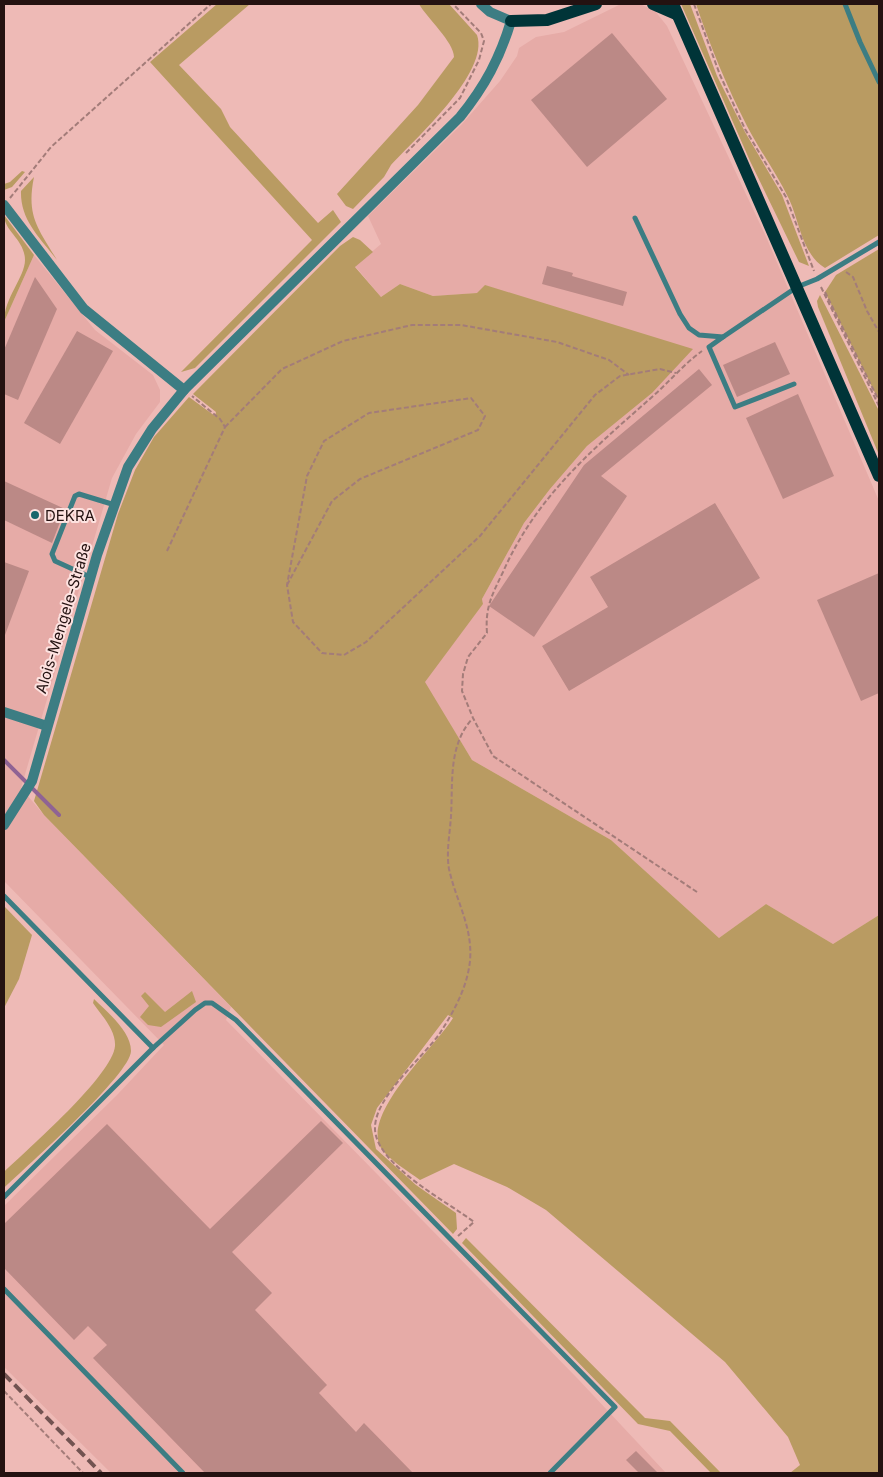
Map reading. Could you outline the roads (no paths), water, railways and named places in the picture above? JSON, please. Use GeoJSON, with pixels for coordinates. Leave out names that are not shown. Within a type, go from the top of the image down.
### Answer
{"type":"FeatureCollection","features":[{"type":"Feature","properties":{"kind":"main road"},"geometry":{"type":"LineString","coordinates":[[566,13],[579,4]]}},
{"type":"Feature","properties":{"kind":"main road"},"geometry":{"type":"LineString","coordinates":[[511,21],[547,20],[596,4]]}},
{"type":"Feature","properties":{"kind":"main road"},"geometry":{"type":"LineString","coordinates":[[653,4],[673,7],[879,476]]}},
{"type":"Feature","properties":{"kind":"street"},"geometry":{"type":"LineString","coordinates":[[481,4],[490,12],[511,21]]}},
{"type":"Feature","properties":{"kind":"street","name":"Alois-Mengele-Straße"},"geometry":{"type":"LineString","coordinates":[[4,825],[32,781],[91,577],[128,467],[152,429],[184,390],[460,117],[478,95],[501,54],[511,21]]}},
{"type":"Feature","properties":{"kind":"street"},"geometry":{"type":"LineString","coordinates":[[4,205],[84,309],[184,390]]}},
{"type":"Feature","properties":{"kind":"street"},"geometry":{"type":"LineString","coordinates":[[4,712],[47,726]]}},
{"type":"Feature","properties":{"kind":"lane"},"geometry":{"type":"LineString","coordinates":[[845,4],[879,82]]}},
{"type":"Feature","properties":{"kind":"lane"},"geometry":{"type":"LineString","coordinates":[[635,218],[680,314],[689,328],[699,335],[723,337]]}},
{"type":"Feature","properties":{"kind":"lane"},"geometry":{"type":"LineString","coordinates":[[794,384],[735,407],[709,347],[796,287],[817,279],[879,242]]}},
{"type":"Feature","properties":{"kind":"lane"},"geometry":{"type":"LineString","coordinates":[[91,577],[55,561],[52,554],[75,496],[79,494],[114,505]]}},
{"type":"Feature","properties":{"kind":"lane"},"geometry":{"type":"LineString","coordinates":[[4,896],[153,1048]]}},
{"type":"Feature","properties":{"kind":"lane"},"geometry":{"type":"LineString","coordinates":[[4,1197],[153,1048],[205,1003],[212,1003],[220,1007],[236,1020],[615,1407],[550,1473]]}},
{"type":"Feature","properties":{"kind":"lane"},"geometry":{"type":"LineString","coordinates":[[4,1289],[183,1473]]}},
{"type":"Feature","properties":{"kind":"waterway"},"geometry":{"type":"LineString","coordinates":[[4,760],[59,815]]}},
{"type":"Feature","properties":{"kind":"railway"},"geometry":{"type":"LineString","coordinates":[[4,1374],[101,1473]]}},
{"type":"Feature","properties":{"kind":"place","name":"DEKRA"},"geometry":{"type":"Point","coordinates":[35,515]}}]}
